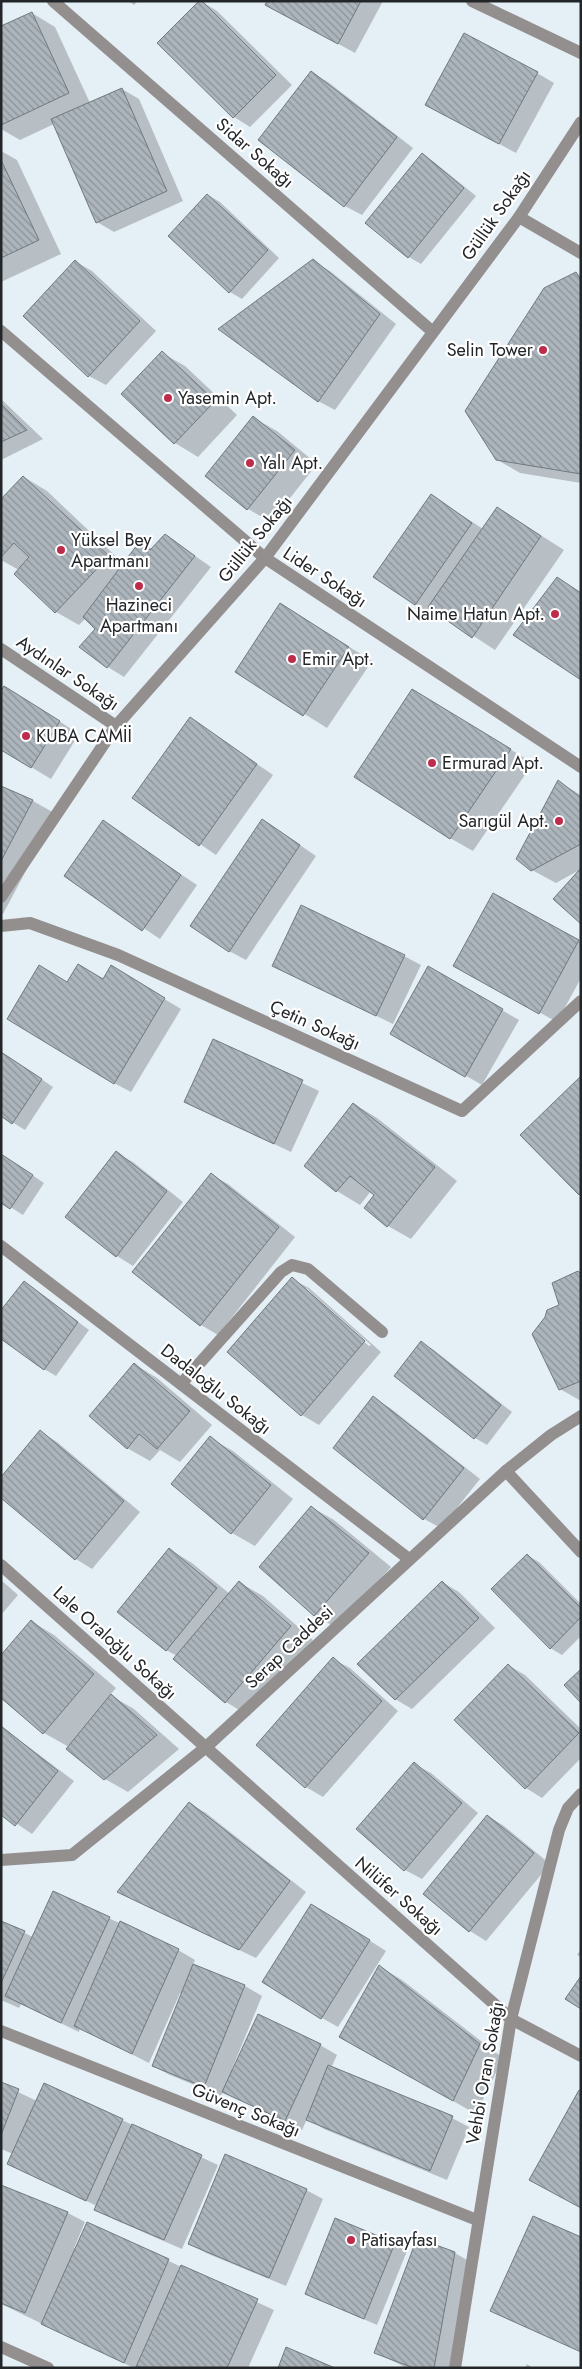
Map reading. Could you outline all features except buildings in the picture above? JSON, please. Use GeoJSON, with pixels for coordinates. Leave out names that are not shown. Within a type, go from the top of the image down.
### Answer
{"type":"FeatureCollection","features":[{"type":"Feature","properties":{"kind":"street","name":"Sidar Sokağı"},"geometry":{"type":"LineString","coordinates":[[53,1],[434,332]]}},
{"type":"Feature","properties":{"kind":"street"},"geometry":{"type":"LineString","coordinates":[[472,1],[581,54]]}},
{"type":"Feature","properties":{"kind":"street","name":"Güllük Sokağı"},"geometry":{"type":"LineString","coordinates":[[1,897],[116,726],[265,558],[519,217],[581,122]]}},
{"type":"Feature","properties":{"kind":"street"},"geometry":{"type":"LineString","coordinates":[[519,217],[581,253]]}},
{"type":"Feature","properties":{"kind":"street","name":"Lider Sokağı"},"geometry":{"type":"LineString","coordinates":[[1,331],[265,558],[581,767]]}},
{"type":"Feature","properties":{"kind":"street","name":"Aydınlar Sokağı"},"geometry":{"type":"LineString","coordinates":[[1,650],[116,726]]}},
{"type":"Feature","properties":{"kind":"street","name":"Çetin Sokağı"},"geometry":{"type":"LineString","coordinates":[[1,926],[30,923],[118,956],[462,1111],[581,1001]]}},
{"type":"Feature","properties":{"kind":"street","name":"Dadaloğlu Sokağı"},"geometry":{"type":"LineString","coordinates":[[1,1246],[409,1560]]}},
{"type":"Feature","properties":{"kind":"street"},"geometry":{"type":"LineString","coordinates":[[181,1384],[281,1272],[292,1265],[308,1269],[382,1332]]}},
{"type":"Feature","properties":{"kind":"street","name":"Serap Caddesi"},"geometry":{"type":"LineString","coordinates":[[1,1860],[72,1855],[205,1748],[506,1471],[551,1435],[581,1416]]}},
{"type":"Feature","properties":{"kind":"street"},"geometry":{"type":"LineString","coordinates":[[506,1471],[581,1552]]}},
{"type":"Feature","properties":{"kind":"street","name":"Lale Oraloğlu Sokağı"},"geometry":{"type":"LineString","coordinates":[[1,1565],[205,1748]]}},
{"type":"Feature","properties":{"kind":"street","name":"Nilüfer Sokağı"},"geometry":{"type":"LineString","coordinates":[[205,1748],[512,2019],[581,2056]]}},
{"type":"Feature","properties":{"kind":"street","name":"Vehbi Oran Sokağı"},"geometry":{"type":"LineString","coordinates":[[455,2368],[477,2220],[512,2019],[559,1830],[568,1808],[581,1794]]}},
{"type":"Feature","properties":{"kind":"street","name":"Güvenç Sokağı"},"geometry":{"type":"LineString","coordinates":[[1,2031],[477,2220]]}},
{"type":"Feature","properties":{"kind":"street"},"geometry":{"type":"LineString","coordinates":[[1,2347],[48,2368]]}},
{"type":"Feature","properties":{"kind":"place","name":"Selin Tower"},"geometry":{"type":"Point","coordinates":[543,350]}},
{"type":"Feature","properties":{"kind":"place","name":"Yasemin Apt."},"geometry":{"type":"Point","coordinates":[168,398]}},
{"type":"Feature","properties":{"kind":"place","name":"Yalı Apt."},"geometry":{"type":"Point","coordinates":[250,463]}},
{"type":"Feature","properties":{"kind":"place","name":"Yüksel Bey Apartmanı"},"geometry":{"type":"Point","coordinates":[61,550]}},
{"type":"Feature","properties":{"kind":"place","name":"Hazineci Apartmanı"},"geometry":{"type":"Point","coordinates":[139,586]}},
{"type":"Feature","properties":{"kind":"place","name":"Naime Hatun Apt."},"geometry":{"type":"Point","coordinates":[555,614]}},
{"type":"Feature","properties":{"kind":"place","name":"Emir Apt."},"geometry":{"type":"Point","coordinates":[292,659]}},
{"type":"Feature","properties":{"kind":"place","name":"KUBA CAMİİ"},"geometry":{"type":"Point","coordinates":[26,736]}},
{"type":"Feature","properties":{"kind":"place","name":"Ermurad Apt."},"geometry":{"type":"Point","coordinates":[432,763]}},
{"type":"Feature","properties":{"kind":"place","name":"Sarıgül Apt."},"geometry":{"type":"Point","coordinates":[559,821]}},
{"type":"Feature","properties":{"kind":"place","name":"Patisayfası"},"geometry":{"type":"Point","coordinates":[351,2240]}}]}
